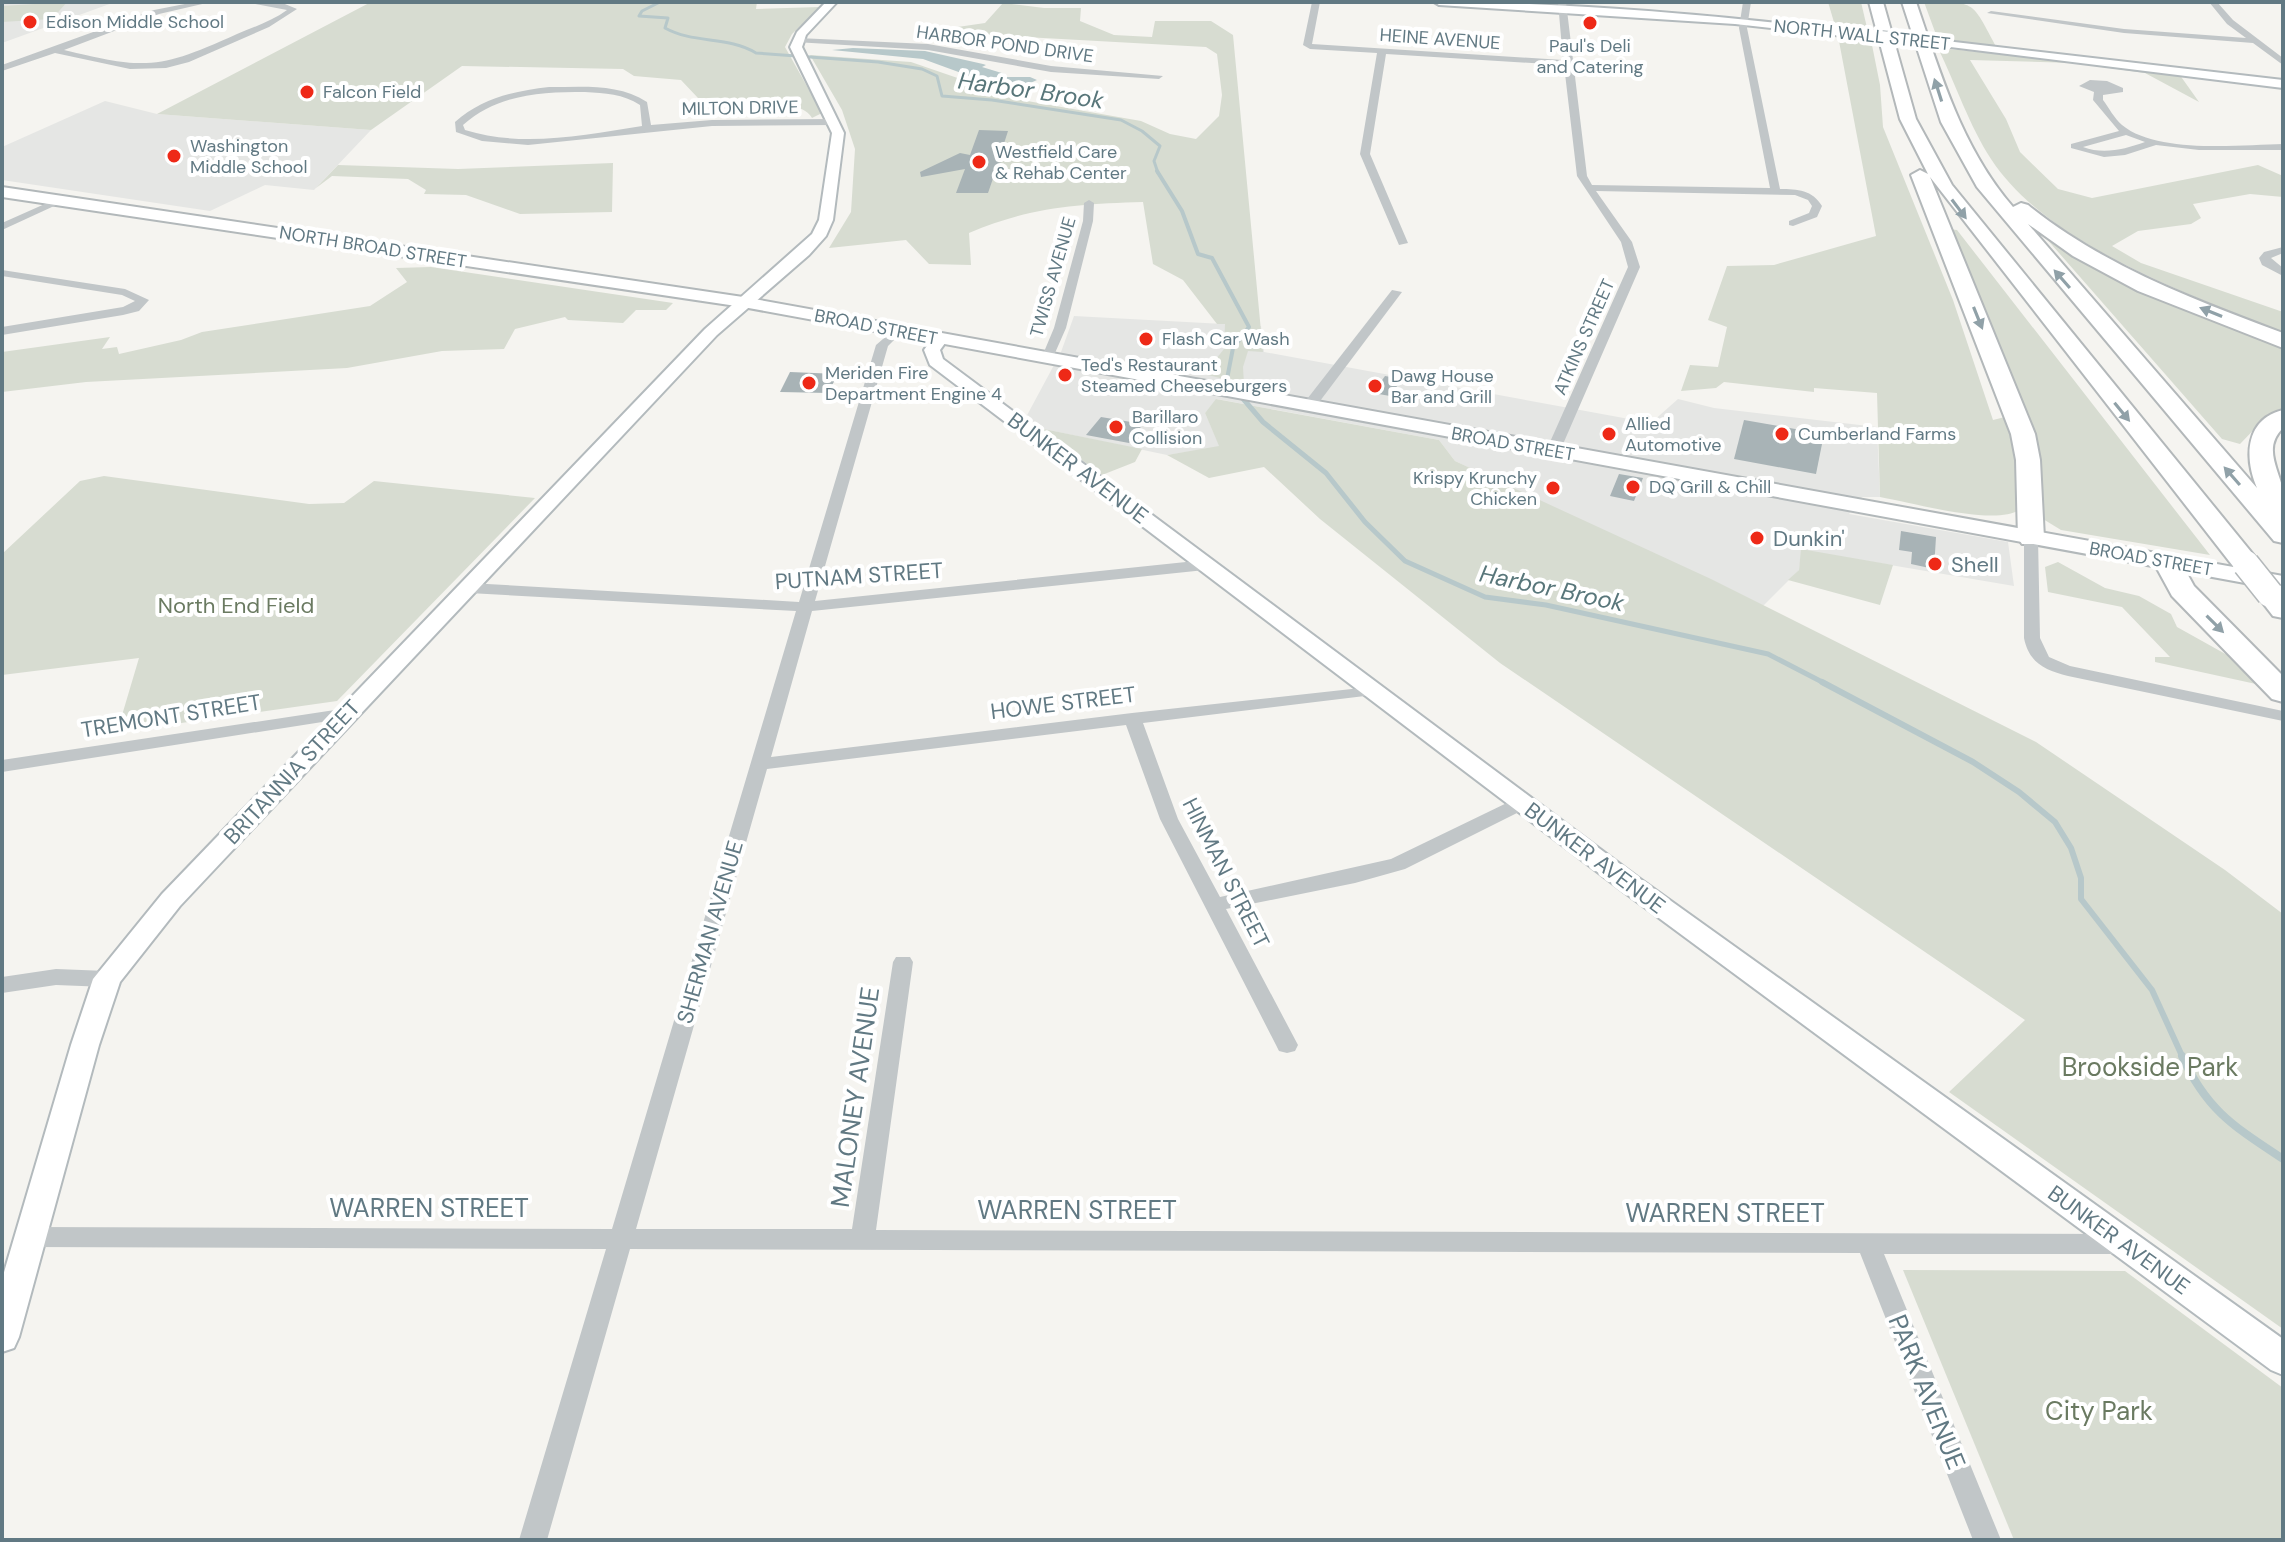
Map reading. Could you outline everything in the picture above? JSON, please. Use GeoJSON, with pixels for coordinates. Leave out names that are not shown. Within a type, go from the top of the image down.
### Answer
{"type":"FeatureCollection","features":[{"type":"Feature","properties":{"kind":"highway"},"geometry":{"type":"LineString","coordinates":[[1876,2],[1904,107],[1918,143],[1944,187],[2246,564],[2279,596]]}},
{"type":"Feature","properties":{"kind":"highway"},"geometry":{"type":"LineString","coordinates":[[1909,2],[1945,112],[1970,161],[2016,225],[2283,535]]}},
{"type":"Feature","properties":{"kind":"highway"},"geometry":{"type":"LineString","coordinates":[[1918,143],[1912,152],[1913,159],[2025,440],[2031,538]]}},
{"type":"Feature","properties":{"kind":"highway"},"geometry":{"type":"LineString","coordinates":[[1970,161],[1990,175],[2033,220],[2080,251],[2144,284],[2283,341]]}},
{"type":"Feature","properties":{"kind":"highway"},"geometry":{"type":"LineString","coordinates":[[2283,417],[2265,434],[2260,457],[2264,481],[2283,511]]}},
{"type":"Feature","properties":{"kind":"highway"},"geometry":{"type":"LineString","coordinates":[[2168,563],[2178,585],[2283,693]]}},
{"type":"Feature","properties":{"kind":"main road","name":"NORTH BROAD STREET"},"geometry":{"type":"LineString","coordinates":[[2,192],[743,302]]}},
{"type":"Feature","properties":{"kind":"main road","name":"BROAD STREET"},"geometry":{"type":"LineString","coordinates":[[743,302],[2168,563],[2279,596]]}},
{"type":"Feature","properties":{"kind":"street"},"geometry":{"type":"LineString","coordinates":[[2,68],[157,12],[207,2]]}},
{"type":"Feature","properties":{"kind":"street"},"geometry":{"type":"LineString","coordinates":[[55,50],[126,68],[159,69],[189,61],[293,9],[279,4],[248,2]]}},
{"type":"Feature","properties":{"kind":"street"},"geometry":{"type":"LineString","coordinates":[[832,2],[798,51],[834,122]]}},
{"type":"Feature","properties":{"kind":"street","name":"HEINE AVENUE"},"geometry":{"type":"LineString","coordinates":[[1316,2],[1306,43],[1310,46],[1568,63]]}},
{"type":"Feature","properties":{"kind":"street","name":"NORTH WALL STREET"},"geometry":{"type":"LineString","coordinates":[[1439,2],[1562,7],[1742,22],[2283,84]]}},
{"type":"Feature","properties":{"kind":"street"},"geometry":{"type":"LineString","coordinates":[[1747,2],[1742,22],[1775,189]]}},
{"type":"Feature","properties":{"kind":"street"},"geometry":{"type":"LineString","coordinates":[[2213,2],[2230,22],[2283,62]]}},
{"type":"Feature","properties":{"kind":"street","name":"ATKINS STREET"},"geometry":{"type":"LineString","coordinates":[[1553,451],[1634,267],[1630,246],[1588,188],[1580,164],[1562,7]]}},
{"type":"Feature","properties":{"kind":"street"},"geometry":{"type":"LineString","coordinates":[[1991,13],[2124,31],[2256,41]]}},
{"type":"Feature","properties":{"kind":"street","name":"HARBOR POND DRIVE"},"geometry":{"type":"LineString","coordinates":[[798,51],[928,47],[1042,68],[1159,76]]}},
{"type":"Feature","properties":{"kind":"street"},"geometry":{"type":"LineString","coordinates":[[1382,51],[1365,154],[1403,243]]}},
{"type":"Feature","properties":{"kind":"street","name":"MILTON DRIVE"},"geometry":{"type":"LineString","coordinates":[[647,128],[644,104],[637,98],[574,90],[524,92],[503,97],[467,115],[458,124],[461,132],[475,138],[506,142],[712,123],[834,122]]}},
{"type":"Feature","properties":{"kind":"street"},"geometry":{"type":"LineString","coordinates":[[2098,92],[2098,100],[2127,132],[2155,142],[2193,146],[2283,147]]}},
{"type":"Feature","properties":{"kind":"street","name":"BRITANNIA STREET"},"geometry":{"type":"LineString","coordinates":[[2,1337],[85,1045],[107,979],[171,900],[711,332],[804,252],[823,228],[828,212],[838,141],[834,122]]}},
{"type":"Feature","properties":{"kind":"street"},"geometry":{"type":"LineString","coordinates":[[2127,132],[2074,146],[2090,153],[2113,154],[2155,142]]}},
{"type":"Feature","properties":{"kind":"street"},"geometry":{"type":"LineString","coordinates":[[1588,188],[1775,189],[1806,194],[1817,206],[1813,215],[1793,223]]}},
{"type":"Feature","properties":{"kind":"street"},"geometry":{"type":"LineString","coordinates":[[2,227],[60,201]]}},
{"type":"Feature","properties":{"kind":"street","name":"TWISS AVENUE"},"geometry":{"type":"LineString","coordinates":[[1047,359],[1060,328],[1088,221],[1089,203]]}},
{"type":"Feature","properties":{"kind":"street"},"geometry":{"type":"LineString","coordinates":[[2283,250],[2268,254],[2265,258],[2266,263],[2283,273]]}},
{"type":"Feature","properties":{"kind":"street"},"geometry":{"type":"LineString","coordinates":[[2,273],[125,292],[143,300],[135,308],[123,311],[2,331]]}},
{"type":"Feature","properties":{"kind":"street"},"geometry":{"type":"LineString","coordinates":[[1309,406],[1396,292]]}},
{"type":"Feature","properties":{"kind":"street","name":"SHERMAN AVENUE"},"geometry":{"type":"LineString","coordinates":[[533,1540],[882,345],[897,331]]}},
{"type":"Feature","properties":{"kind":"street","name":"BUNKER AVENUE"},"geometry":{"type":"LineString","coordinates":[[940,339],[932,350],[936,361],[1522,803],[2283,1359]]}},
{"type":"Feature","properties":{"kind":"street"},"geometry":{"type":"LineString","coordinates":[[2031,538],[2032,638],[2035,651],[2044,662],[2068,671],[2283,716]]}},
{"type":"Feature","properties":{"kind":"street","name":"PUTNAM STREET"},"geometry":{"type":"LineString","coordinates":[[469,588],[805,607],[1205,565]]}},
{"type":"Feature","properties":{"kind":"street","name":"HOWE STREET"},"geometry":{"type":"LineString","coordinates":[[759,764],[1373,690]]}},
{"type":"Feature","properties":{"kind":"street","name":"TREMONT STREET"},"geometry":{"type":"LineString","coordinates":[[2,766],[348,713]]}},
{"type":"Feature","properties":{"kind":"street","name":"HINMAN STREET"},"geometry":{"type":"LineString","coordinates":[[1132,718],[1169,819],[1287,1045]]}},
{"type":"Feature","properties":{"kind":"street"},"geometry":{"type":"LineString","coordinates":[[1214,905],[1398,864],[1522,803]]}},
{"type":"Feature","properties":{"kind":"street","name":"MALONEY AVENUE"},"geometry":{"type":"LineString","coordinates":[[862,1240],[903,962]]}},
{"type":"Feature","properties":{"kind":"street"},"geometry":{"type":"LineString","coordinates":[[2,985],[56,977],[107,979]]}},
{"type":"Feature","properties":{"kind":"street","name":"WARREN STREET"},"geometry":{"type":"LineString","coordinates":[[30,1237],[2124,1244]]}},
{"type":"Feature","properties":{"kind":"street","name":"PARK AVENUE"},"geometry":{"type":"LineString","coordinates":[[1868,1244],[1987,1540]]}},
{"type":"Feature","properties":{"kind":"shaded area","name":"Edison Middle School"},"geometry":{"type":"Polygon","coordinates":[[[2,2],[115,2],[2,43],[2,2]]]}},
{"type":"Feature","properties":{"kind":"shaded area"},"geometry":{"type":"Polygon","coordinates":[[[832,50],[925,51],[986,65],[982,67],[1005,74],[999,77],[1030,77],[1037,80],[1019,88],[1005,89],[923,59],[832,50]]]}},
{"type":"Feature","properties":{"kind":"shaded area","name":"Washington Middle School"},"geometry":{"type":"Polygon","coordinates":[[[105,101],[157,114],[371,130],[314,190],[265,185],[210,211],[2,180],[2,147],[105,101]]]}},
{"type":"Feature","properties":{"kind":"shaded area"},"geometry":{"type":"Polygon","coordinates":[[[1074,316],[1261,326],[1264,352],[1651,423],[1678,399],[1714,408],[1877,427],[1880,497],[1862,497],[1849,514],[2008,542],[2014,586],[1802,550],[1799,570],[1763,606],[1455,461],[1439,440],[1217,399],[1205,413],[1220,447],[1167,455],[1039,428],[1025,419],[1061,352],[1074,316]]]}},
{"type":"Feature","properties":{"kind":"green space"},"geometry":{"type":"Polygon","coordinates":[[[67,2],[52,19],[2,22],[2,6],[67,2]]]}},
{"type":"Feature","properties":{"kind":"green space","name":"Falcon Field"},"geometry":{"type":"Polygon","coordinates":[[[371,2],[757,2],[756,9],[820,7],[792,34],[785,47],[822,113],[812,118],[805,111],[777,102],[698,98],[681,80],[634,76],[623,69],[462,66],[371,130],[157,114],[371,2]]]}},
{"type":"Feature","properties":{"kind":"green space"},"geometry":{"type":"Polygon","coordinates":[[[1828,2],[1861,2],[1868,32],[1836,29],[1828,2]]]}},
{"type":"Feature","properties":{"kind":"green space"},"geometry":{"type":"Polygon","coordinates":[[[1924,2],[1971,7],[1997,48],[1938,40],[1924,2]]]}},
{"type":"Feature","properties":{"kind":"green space"},"geometry":{"type":"Polygon","coordinates":[[[1003,3],[1081,8],[1080,21],[1114,35],[1152,37],[1155,21],[1211,21],[1233,35],[1263,352],[1248,351],[1243,367],[1244,384],[1204,374],[1224,349],[1225,324],[1217,324],[1183,280],[1153,264],[1143,202],[1054,208],[991,224],[969,233],[971,265],[929,264],[906,240],[829,248],[851,212],[855,149],[842,110],[810,55],[911,62],[975,84],[999,96],[1141,121],[1170,134],[1196,139],[1219,116],[1222,95],[1217,54],[1206,47],[917,31],[916,28],[944,29],[985,23],[1003,3]]]}},
{"type":"Feature","properties":{"kind":"green space"},"geometry":{"type":"Polygon","coordinates":[[[1838,36],[1871,40],[1880,85],[1883,127],[1953,300],[1993,420],[2009,416],[2018,459],[2019,510],[1992,516],[1953,512],[1880,497],[1877,393],[1814,388],[1814,392],[1724,382],[1716,388],[1681,391],[1690,365],[1718,367],[1727,327],[1708,320],[1727,266],[1774,265],[1876,236],[1838,36]]]}},
{"type":"Feature","properties":{"kind":"green space"},"geometry":{"type":"Polygon","coordinates":[[[1938,48],[2177,71],[2199,102],[2145,73],[2074,63],[1970,60],[2006,119],[2020,152],[2058,189],[2092,198],[2258,165],[2283,176],[2283,197],[2250,194],[2193,204],[2201,218],[2191,224],[2138,231],[2112,246],[2141,263],[2283,312],[2283,333],[2124,264],[2048,217],[2016,190],[1991,159],[1969,119],[1938,48]]]}},
{"type":"Feature","properties":{"kind":"green space"},"geometry":{"type":"Polygon","coordinates":[[[613,163],[612,212],[520,214],[466,195],[424,194],[426,190],[408,179],[332,176],[316,188],[338,165],[458,169],[613,163]]]}},
{"type":"Feature","properties":{"kind":"green space"},"geometry":{"type":"Polygon","coordinates":[[[1949,229],[1957,230],[2210,555],[2061,530],[2043,519],[2033,427],[1949,229]]]}},
{"type":"Feature","properties":{"kind":"green space"},"geometry":{"type":"Polygon","coordinates":[[[2038,229],[2283,345],[2283,413],[2264,419],[2240,444],[2222,439],[2038,229]]]}},
{"type":"Feature","properties":{"kind":"green space"},"geometry":{"type":"Polygon","coordinates":[[[431,267],[673,303],[666,310],[636,310],[623,323],[568,320],[565,317],[515,329],[504,349],[442,351],[347,368],[86,382],[2,392],[2,352],[110,337],[102,349],[117,347],[119,354],[202,332],[370,306],[407,282],[396,268],[431,267]]]}},
{"type":"Feature","properties":{"kind":"green space","name":"Brookside Park"},"geometry":{"type":"Polygon","coordinates":[[[1216,399],[1439,440],[1455,461],[1711,579],[2036,742],[2225,870],[2283,914],[2283,1329],[1949,1092],[2025,1020],[1500,663],[1320,519],[1264,467],[1209,478],[1167,455],[1219,446],[1205,413],[1216,399]]]}},
{"type":"Feature","properties":{"kind":"green space"},"geometry":{"type":"Polygon","coordinates":[[[1039,428],[1142,449],[1135,462],[1102,475],[1039,428]]]}},
{"type":"Feature","properties":{"kind":"green space","name":"North End Field"},"geometry":{"type":"Polygon","coordinates":[[[104,476],[309,504],[344,503],[374,481],[535,498],[337,701],[117,732],[139,658],[2,675],[2,554],[80,481],[104,476]]]}},
{"type":"Feature","properties":{"kind":"green space"},"geometry":{"type":"Polygon","coordinates":[[[1801,549],[1893,565],[1880,605],[1788,580],[1799,570],[1801,549]]]}},
{"type":"Feature","properties":{"kind":"green space"},"geometry":{"type":"Polygon","coordinates":[[[2058,562],[2105,588],[2139,596],[2171,614],[2177,627],[2229,656],[2256,684],[2155,662],[2155,657],[2170,657],[2122,607],[2048,592],[2045,567],[2058,562]]]}},
{"type":"Feature","properties":{"kind":"green space","name":"City Park"},"geometry":{"type":"Polygon","coordinates":[[[1903,1270],[2125,1271],[2283,1388],[2283,1540],[2014,1540],[1903,1270]]]}},
{"type":"Feature","properties":{"kind":"building"},"geometry":{"type":"Polygon","coordinates":[[[979,130],[1008,131],[998,162],[1002,163],[998,164],[988,193],[956,193],[965,169],[921,177],[920,172],[960,153],[970,155],[979,130]]]}},
{"type":"Feature","properties":{"kind":"building","name":"Meriden Fire Department Engine 4"},"geometry":{"type":"Polygon","coordinates":[[[790,372],[838,374],[828,393],[780,392],[790,372]]]}},
{"type":"Feature","properties":{"kind":"building"},"geometry":{"type":"Polygon","coordinates":[[[1385,376],[1402,379],[1390,396],[1373,393],[1385,376]]]}},
{"type":"Feature","properties":{"kind":"building","name":"Barillaro Collision"},"geometry":{"type":"Polygon","coordinates":[[[1101,417],[1143,424],[1129,443],[1086,435],[1101,417]]]}},
{"type":"Feature","properties":{"kind":"building"},"geometry":{"type":"Polygon","coordinates":[[[1744,420],[1824,434],[1816,474],[1734,459],[1744,420]]]}},
{"type":"Feature","properties":{"kind":"building","name":"DQ Grill & Chill"},"geometry":{"type":"Polygon","coordinates":[[[1619,474],[1643,478],[1634,501],[1610,496],[1619,474]]]}},
{"type":"Feature","properties":{"kind":"building","name":"Shell"},"geometry":{"type":"Polygon","coordinates":[[[1901,531],[1936,537],[1934,569],[1911,564],[1912,552],[1899,550],[1901,531]]]}},
{"type":"Feature","properties":{"kind":"waterway","name":"Harbor Brook"},"geometry":{"type":"LineString","coordinates":[[660,2],[642,11],[639,16],[668,18],[665,28],[676,33],[734,44],[756,53],[878,62],[922,69],[937,76],[942,96],[992,100],[1121,120],[1142,131],[1160,146],[1154,161],[1158,172]]}},
{"type":"Feature","properties":{"kind":"waterway","name":"Harbor Brook"},"geometry":{"type":"LineString","coordinates":[[1158,172],[1182,211],[1198,254],[1212,258],[1249,327],[1233,348],[1227,379],[1241,396]]}},
{"type":"Feature","properties":{"kind":"waterway","name":"Harbor Brook"},"geometry":{"type":"LineString","coordinates":[[1239,394],[1263,422],[1326,473],[1365,522],[1405,561],[1485,597],[1546,605],[1768,654],[1826,684]]}},
{"type":"Feature","properties":{"kind":"waterway","name":"Harbor Brook"},"geometry":{"type":"LineString","coordinates":[[1822,682],[1973,762],[2019,792],[2055,822],[2071,848],[2081,878],[2081,899],[2152,990],[2183,1057]]}},
{"type":"Feature","properties":{"kind":"waterway","name":"Harbor Brook"},"geometry":{"type":"LineString","coordinates":[[2183,1057],[2212,1104],[2237,1127],[2283,1159]]}},
{"type":"Feature","properties":{"kind":"place","name":"Edison Middle School"},"geometry":{"type":"Point","coordinates":[30,22]}},
{"type":"Feature","properties":{"kind":"place","name":"Paul's Deli and Catering"},"geometry":{"type":"Point","coordinates":[1590,23]}},
{"type":"Feature","properties":{"kind":"place","name":"Falcon Field"},"geometry":{"type":"Point","coordinates":[307,92]}},
{"type":"Feature","properties":{"kind":"place","name":"Washington Middle School"},"geometry":{"type":"Point","coordinates":[174,156]}},
{"type":"Feature","properties":{"kind":"place","name":"Westfield Care & Rehab Center"},"geometry":{"type":"Point","coordinates":[979,162]}},
{"type":"Feature","properties":{"kind":"place","name":"Flash Car Wash"},"geometry":{"type":"Point","coordinates":[1146,339]}},
{"type":"Feature","properties":{"kind":"place","name":"Ted's Restaurant Steamed Cheeseburgers"},"geometry":{"type":"Point","coordinates":[1065,375]}},
{"type":"Feature","properties":{"kind":"place","name":"Meriden Fire Department Engine 4"},"geometry":{"type":"Point","coordinates":[809,383]}},
{"type":"Feature","properties":{"kind":"place","name":"Dawg House Bar and Grill"},"geometry":{"type":"Point","coordinates":[1375,386]}},
{"type":"Feature","properties":{"kind":"place","name":"Barillaro Collision"},"geometry":{"type":"Point","coordinates":[1116,427]}},
{"type":"Feature","properties":{"kind":"place","name":"Allied Automotive"},"geometry":{"type":"Point","coordinates":[1609,434]}},
{"type":"Feature","properties":{"kind":"place","name":"Cumberland Farms"},"geometry":{"type":"Point","coordinates":[1782,434]}},
{"type":"Feature","properties":{"kind":"place","name":"DQ Grill & Chill"},"geometry":{"type":"Point","coordinates":[1633,487]}},
{"type":"Feature","properties":{"kind":"place","name":"Krispy Krunchy Chicken"},"geometry":{"type":"Point","coordinates":[1553,488]}},
{"type":"Feature","properties":{"kind":"place","name":"Dunkin'"},"geometry":{"type":"Point","coordinates":[1757,538]}},
{"type":"Feature","properties":{"kind":"place","name":"Shell"},"geometry":{"type":"Point","coordinates":[1935,564]}}]}
